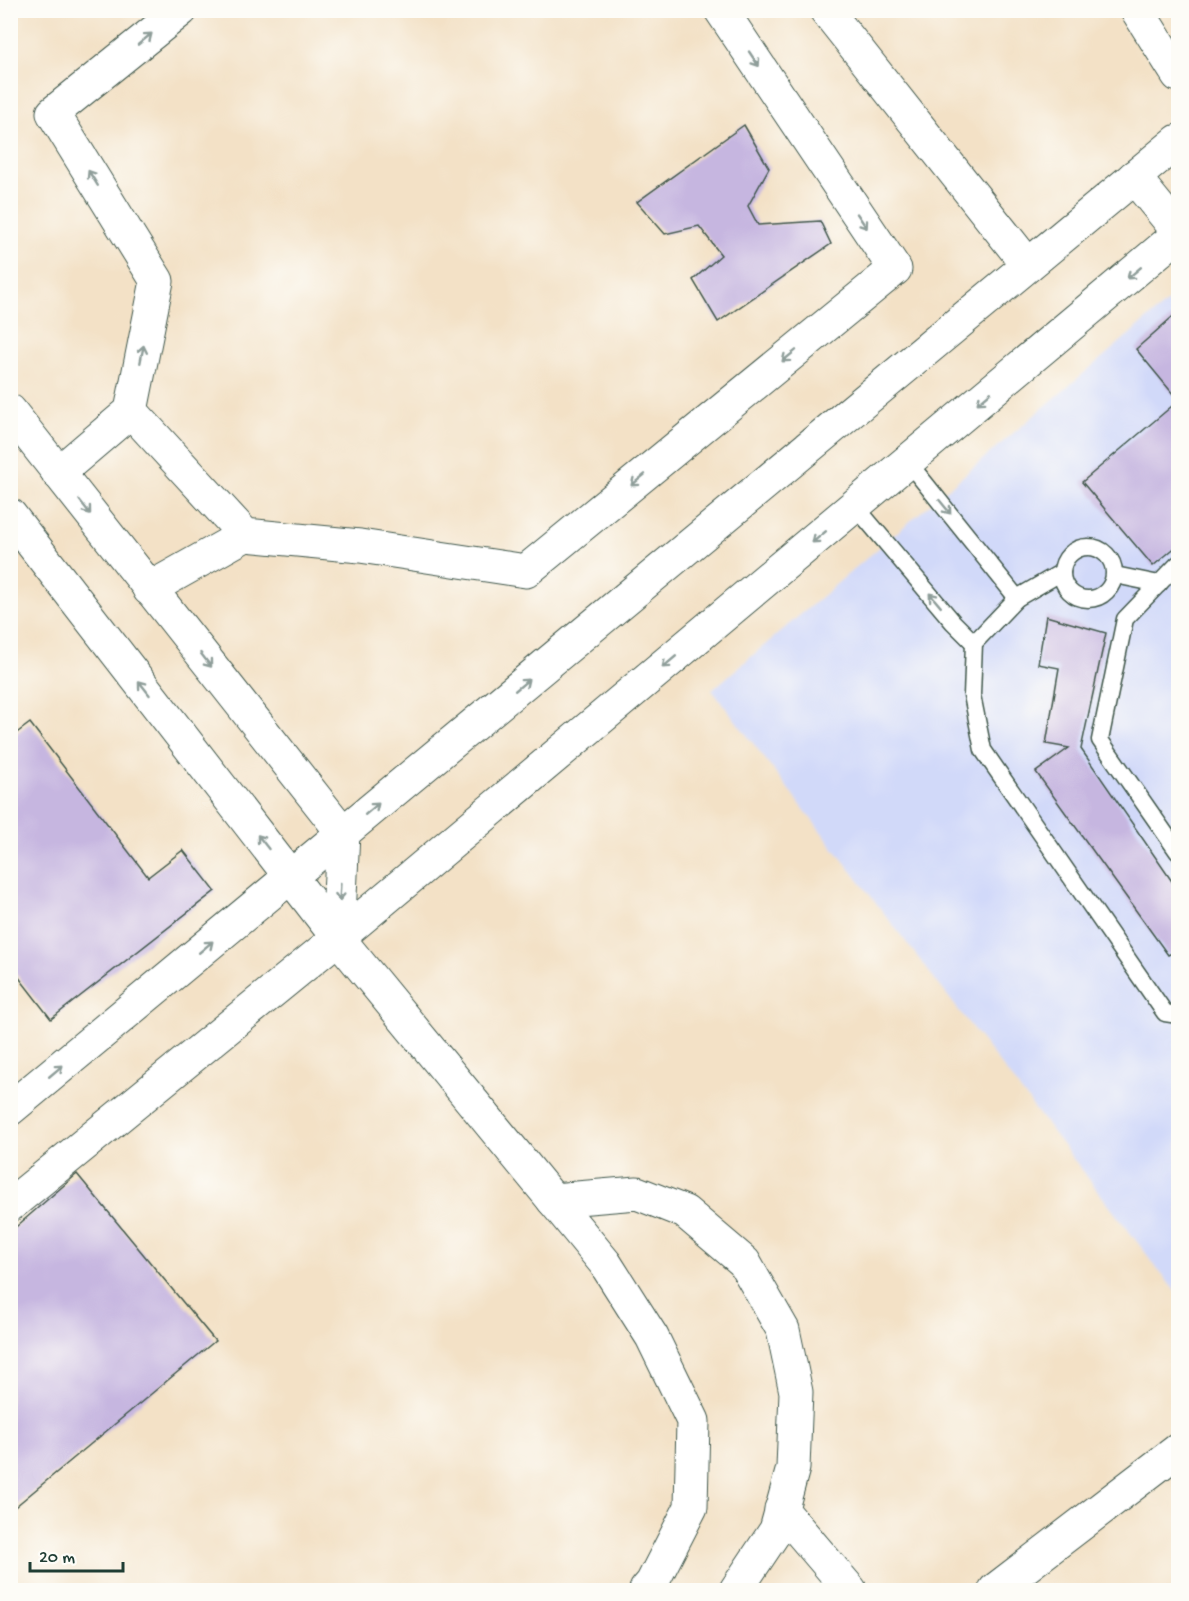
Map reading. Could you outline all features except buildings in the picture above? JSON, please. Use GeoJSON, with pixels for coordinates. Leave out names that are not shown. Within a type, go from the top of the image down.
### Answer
{"type":"FeatureCollection","features":[{"type":"Feature","properties":{"kind":"street"},"geometry":{"type":"LineString","coordinates":[[58,473],[131,411],[157,281],[53,113],[180,10]]}},
{"type":"Feature","properties":{"kind":"street"},"geometry":{"type":"LineString","coordinates":[[149,589],[245,535],[360,546],[526,571],[895,269],[721,10]]}},
{"type":"Feature","properties":{"kind":"street"},"geometry":{"type":"LineString","coordinates":[[826,10],[1028,265]]}},
{"type":"Feature","properties":{"kind":"street"},"geometry":{"type":"LineString","coordinates":[[1137,10],[1179,75]]}},
{"type":"Feature","properties":{"kind":"street"},"geometry":{"type":"LineString","coordinates":[[10,1109],[1179,141]]}},
{"type":"Feature","properties":{"kind":"street"},"geometry":{"type":"LineString","coordinates":[[10,1205],[338,938],[856,507],[1179,233],[1134,177]]}},
{"type":"Feature","properties":{"kind":"street"},"geometry":{"type":"LineString","coordinates":[[10,411],[343,833],[338,938]]}},
{"type":"Feature","properties":{"kind":"street"},"geometry":{"type":"LineString","coordinates":[[131,411],[245,535]]}},
{"type":"Feature","properties":{"kind":"street"},"geometry":{"type":"LineString","coordinates":[[10,514],[338,938],[605,1263],[646,1328],[693,1421],[691,1507],[652,1583],[646,1590]]}},
{"type":"Feature","properties":{"kind":"street"},"geometry":{"type":"LineString","coordinates":[[553,1200],[638,1193],[685,1212],[744,1262],[783,1330],[796,1392],[793,1468],[776,1530],[736,1590]]}},
{"type":"Feature","properties":{"kind":"street"},"geometry":{"type":"LineString","coordinates":[[995,1590],[1179,1450]]}},
{"type":"Feature","properties":{"kind":"street"},"geometry":{"type":"LineString","coordinates":[[782,1509],[850,1590]]}},
{"type":"Feature","properties":{"kind":"lane"},"geometry":{"type":"LineString","coordinates":[[908,462],[1017,598]]}},
{"type":"Feature","properties":{"kind":"lane"},"geometry":{"type":"LineString","coordinates":[[856,507],[974,643]]}},
{"type":"Feature","properties":{"kind":"lane"},"geometry":{"type":"LineString","coordinates":[[1089,546],[1097,548],[1111,558],[1115,575],[1113,584],[1101,596],[1084,599],[1069,590],[1064,583],[1062,572],[1066,558],[1072,552],[1089,546]]}},
{"type":"Feature","properties":{"kind":"lane"},"geometry":{"type":"LineString","coordinates":[[1179,564],[1125,619],[1100,740],[1179,852]]}},
{"type":"Feature","properties":{"kind":"lane"},"geometry":{"type":"LineString","coordinates":[[1062,572],[1017,598],[974,643],[972,695],[983,750],[1165,1013],[1179,1015]]}},
{"type":"Feature","properties":{"kind":"lane"},"geometry":{"type":"LineString","coordinates":[[1115,575],[1160,584]]}},
{"type":"Feature","properties":{"kind":"shaded area"},"geometry":{"type":"Polygon","coordinates":[[[1178,293],[1178,1295],[712,690],[1178,293]]]}}]}
